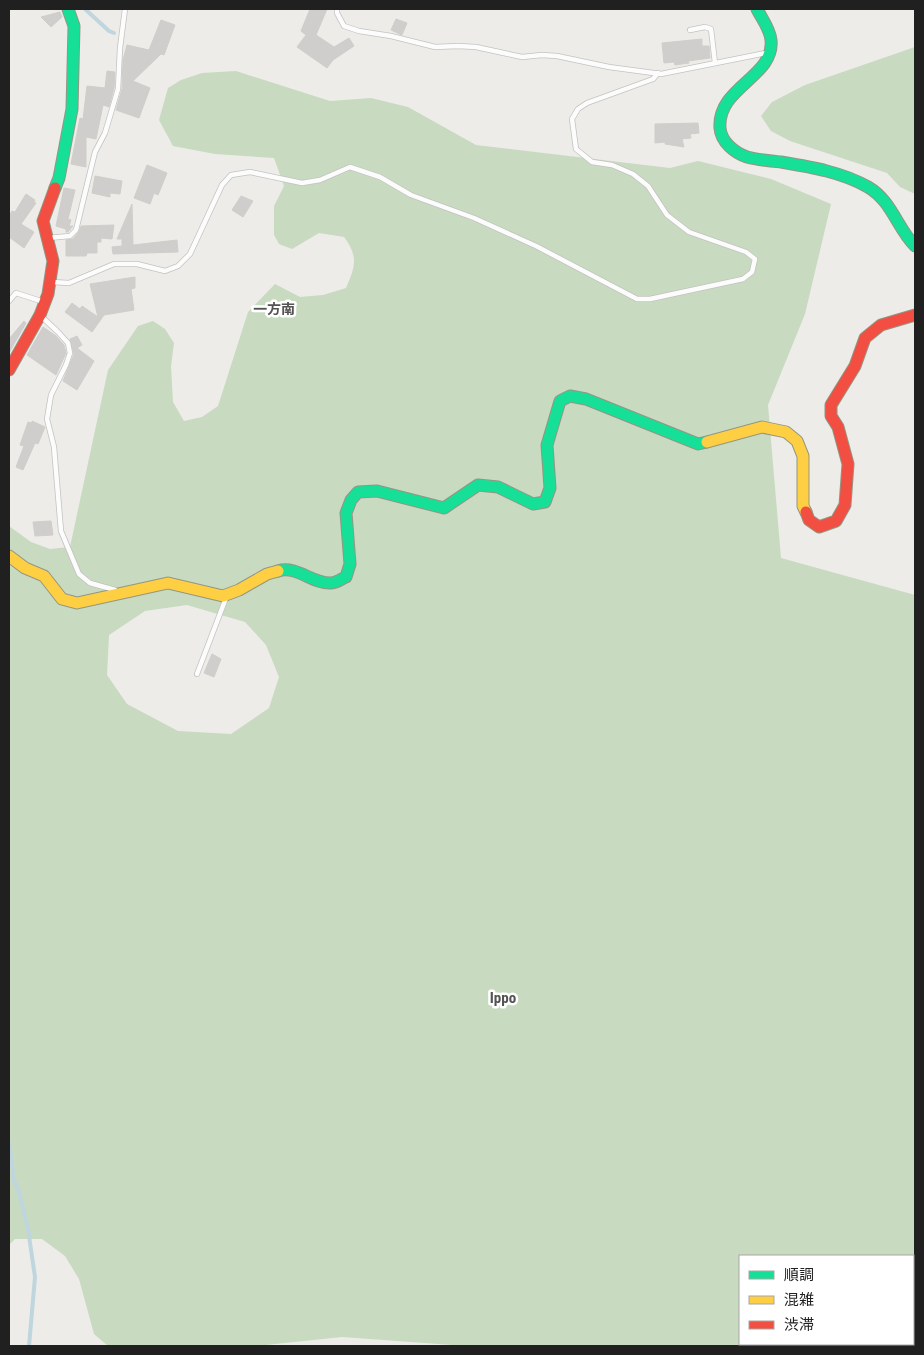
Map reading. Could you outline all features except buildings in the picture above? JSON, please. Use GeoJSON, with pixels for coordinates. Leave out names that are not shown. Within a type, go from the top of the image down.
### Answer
{"type":"FeatureCollection","features":[{"type":"Feature","properties":{"kind":"street"},"geometry":{"type":"LineString","coordinates":[[9,370],[40,316],[50,282],[53,261],[44,221],[60,178],[72,109],[74,26],[68,9]]}},
{"type":"Feature","properties":{"kind":"street"},"geometry":{"type":"LineString","coordinates":[[757,9],[770,35],[772,42],[770,52],[760,67],[725,101],[719,119],[720,134],[737,153],[747,157],[844,175],[870,186],[885,200],[897,222],[915,246]]}},
{"type":"Feature","properties":{"kind":"street"},"geometry":{"type":"LineString","coordinates":[[9,556],[25,568],[44,576],[62,599],[77,603],[168,583],[223,596],[239,590],[267,574],[284,569],[301,573],[318,582],[333,583],[346,577],[350,564],[346,513],[358,492],[377,491],[444,508],[478,485],[498,487],[533,504],[545,502],[550,488],[547,445],[560,401],[570,396],[586,399],[698,444],[762,428],[786,432],[796,441],[803,456],[802,506],[809,520],[819,527],[836,521],[845,506],[848,464],[838,427],[831,416],[831,405],[855,366],[865,338],[881,326],[915,314]]}},
{"type":"Feature","properties":{"kind":"lane"},"geometry":{"type":"LineString","coordinates":[[47,238],[70,236],[76,230],[95,152],[105,133],[118,89],[120,48],[125,9]]}},
{"type":"Feature","properties":{"kind":"lane"},"geometry":{"type":"LineString","coordinates":[[337,9],[337,13],[344,26],[435,47],[476,47],[522,57],[557,56],[609,67],[658,73],[770,52]]}},
{"type":"Feature","properties":{"kind":"lane"},"geometry":{"type":"LineString","coordinates":[[690,30],[705,27],[711,29],[716,63]]}},
{"type":"Feature","properties":{"kind":"lane"},"geometry":{"type":"LineString","coordinates":[[50,282],[69,283],[114,264],[137,264],[165,270],[178,266],[190,254],[222,185],[231,175],[250,172],[302,183],[320,180],[350,167],[380,176],[411,195],[474,218],[536,246],[637,299],[650,299],[743,279],[752,272],[755,259],[746,252],[689,232],[667,215],[648,186],[633,174],[612,165],[592,162],[576,149],[572,119],[578,109],[586,103],[653,78],[658,73]]}},
{"type":"Feature","properties":{"kind":"lane"},"geometry":{"type":"LineString","coordinates":[[9,301],[16,293],[45,302]]}},
{"type":"Feature","properties":{"kind":"lane"},"geometry":{"type":"LineString","coordinates":[[40,316],[68,343],[70,353],[51,395],[47,419],[54,446],[61,531],[80,574],[90,583],[106,586],[121,592]]}},
{"type":"Feature","properties":{"kind":"lane"},"geometry":{"type":"LineString","coordinates":[[197,674],[227,594]]}},
{"type":"Feature","properties":{"kind":"green space"},"geometry":{"type":"Polygon","coordinates":[[[915,47],[915,194],[900,187],[887,173],[790,141],[771,131],[761,116],[772,102],[805,85],[915,47]]]}},
{"type":"Feature","properties":{"kind":"green space"},"geometry":{"type":"Polygon","coordinates":[[[236,71],[330,101],[371,98],[408,107],[476,145],[670,168],[698,161],[771,179],[831,204],[805,314],[768,405],[781,558],[915,595],[915,1346],[466,1346],[342,1337],[256,1346],[108,1346],[94,1334],[79,1279],[65,1256],[42,1239],[15,1239],[9,1245],[9,526],[31,542],[50,549],[70,547],[108,370],[138,326],[153,321],[165,329],[174,343],[171,366],[173,402],[184,421],[202,417],[218,406],[248,312],[275,284],[300,297],[323,295],[346,288],[352,274],[354,262],[352,250],[344,237],[319,233],[292,249],[279,244],[274,235],[274,206],[284,186],[274,158],[215,154],[173,146],[159,120],[168,88],[181,80],[202,73],[236,71]],[[187,605],[145,611],[109,635],[107,675],[127,704],[178,731],[231,734],[269,708],[279,677],[266,645],[245,622],[187,605]]]}},
{"type":"Feature","properties":{"kind":"waterway"},"geometry":{"type":"LineString","coordinates":[[85,9],[109,31],[114,33]]}},
{"type":"Feature","properties":{"kind":"waterway"},"geometry":{"type":"LineString","coordinates":[[9,1143],[14,1180],[19,1192],[28,1229],[35,1277],[29,1346]]}},
{"type":"Feature","properties":{"kind":"traffic: fast"},"geometry":{"type":"LineString","coordinates":[[55,188],[59,178],[72,109],[74,26],[68,9]]}},
{"type":"Feature","properties":{"kind":"traffic: fast"},"geometry":{"type":"LineString","coordinates":[[757,9],[770,36],[770,53],[764,64],[727,102],[721,114],[720,128],[723,138],[733,150],[747,157],[826,171],[848,177],[868,187],[889,207],[903,231],[915,246]]}},
{"type":"Feature","properties":{"kind":"traffic: fast"},"geometry":{"type":"LineString","coordinates":[[278,571],[292,570],[324,583],[337,582],[346,577],[350,564],[346,513],[351,500],[358,492],[377,491],[444,508],[478,485],[498,487],[533,504],[545,502],[550,488],[547,445],[560,401],[570,396],[586,399],[698,444],[707,442]]}},
{"type":"Feature","properties":{"kind":"traffic: slow"},"geometry":{"type":"LineString","coordinates":[[707,442],[762,427],[786,432],[797,441],[803,456],[803,506],[806,512]]}},
{"type":"Feature","properties":{"kind":"traffic: slow"},"geometry":{"type":"LineString","coordinates":[[9,556],[25,568],[44,576],[62,599],[77,603],[168,583],[223,596],[239,590],[267,574],[278,571]]}},
{"type":"Feature","properties":{"kind":"traffic: jam"},"geometry":{"type":"LineString","coordinates":[[9,370],[40,315],[48,294],[53,261],[43,221],[55,188]]}},
{"type":"Feature","properties":{"kind":"traffic: jam"},"geometry":{"type":"LineString","coordinates":[[806,512],[809,520],[819,527],[836,521],[845,505],[848,464],[838,427],[831,416],[831,405],[855,366],[865,338],[881,325],[915,315]]}},
{"type":"Feature","properties":{"kind":"district","name":"一方南"},"geometry":{"type":"Point","coordinates":[274,309]}},
{"type":"Feature","properties":{"kind":"district","name":"Ippo"},"geometry":{"type":"Point","coordinates":[503,998]}}]}
